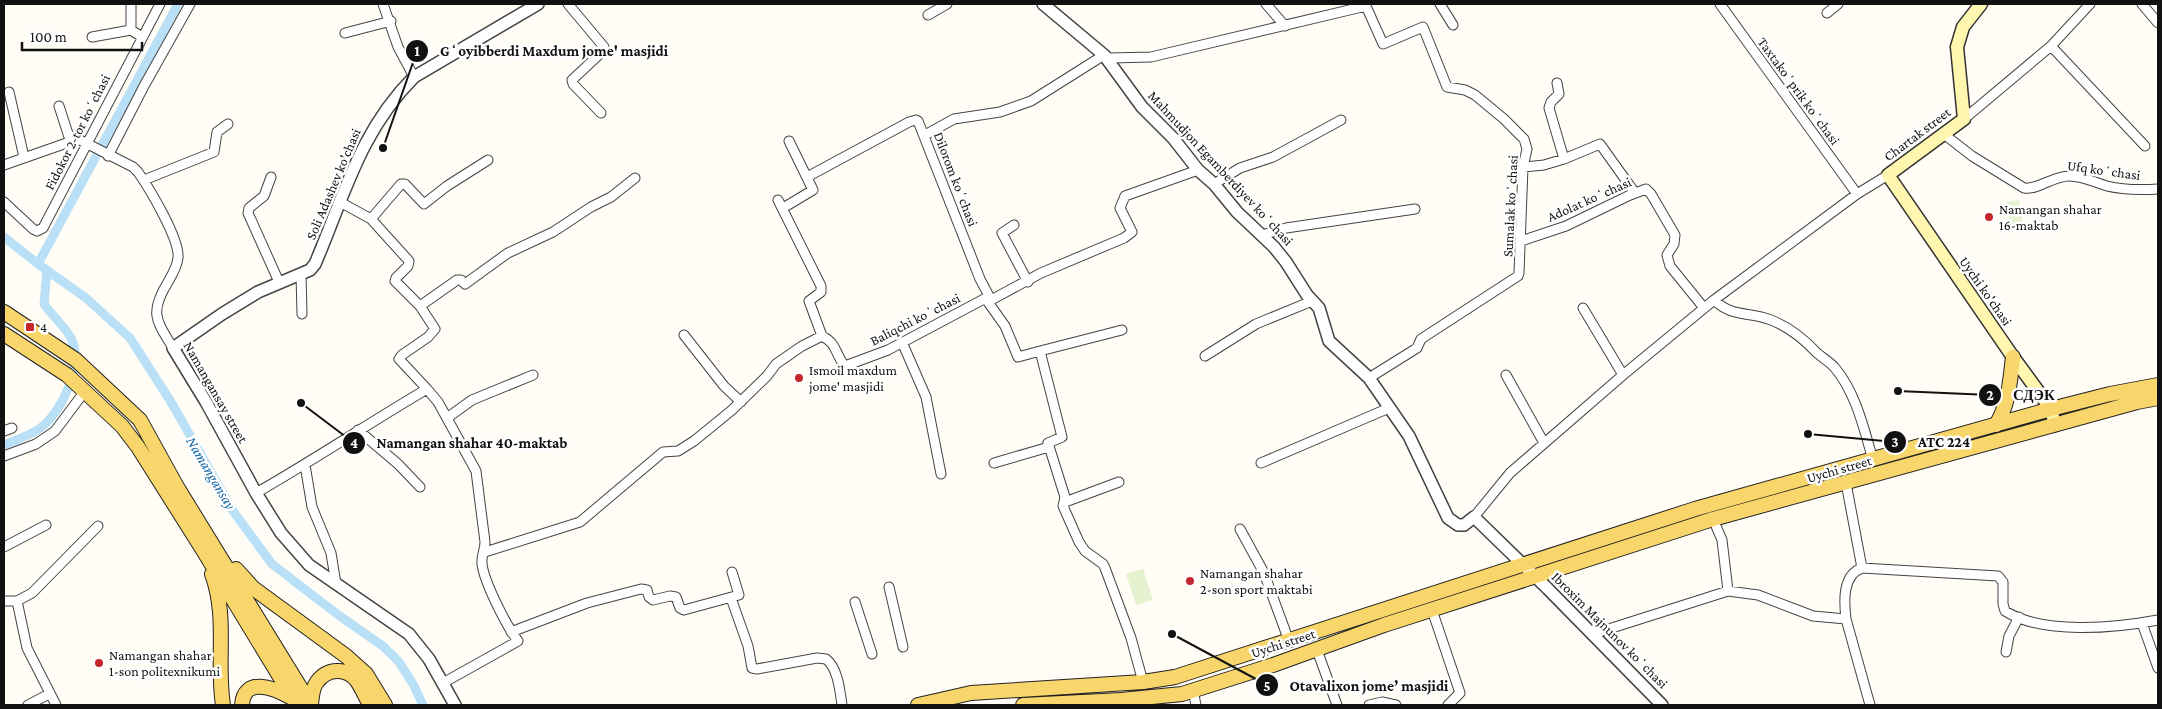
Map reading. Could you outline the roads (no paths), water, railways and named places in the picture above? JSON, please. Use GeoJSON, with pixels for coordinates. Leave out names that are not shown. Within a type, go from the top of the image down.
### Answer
{"type":"FeatureCollection","features":[{"type":"Feature","properties":{"kind":"main road","name":"Chartak street"},"geometry":{"type":"LineString","coordinates":[[1888,175],[1945,135],[1964,119],[1957,47],[1963,27],[1980,4]]}},
{"type":"Feature","properties":{"kind":"main road","name":"Uychi ko'chasi"},"geometry":{"type":"LineString","coordinates":[[1888,175],[2051,409],[2055,426]]}},
{"type":"Feature","properties":{"kind":"main road"},"geometry":{"type":"LineString","coordinates":[[4,312],[76,360],[140,420],[208,547],[303,703]]}},
{"type":"Feature","properties":{"kind":"main road"},"geometry":{"type":"LineString","coordinates":[[4,334],[67,374],[122,426],[208,547],[303,703]]}},
{"type":"Feature","properties":{"kind":"main road"},"geometry":{"type":"LineString","coordinates":[[1996,425],[2002,415],[2008,397],[2013,357]]}},
{"type":"Feature","properties":{"kind":"main road","name":"Uychi street"},"geometry":{"type":"LineString","coordinates":[[918,705],[971,693],[1143,682],[1175,677],[1696,509],[2051,409],[2110,394],[2158,385]]}},
{"type":"Feature","properties":{"kind":"main road","name":"Uychi street"},"geometry":{"type":"LineString","coordinates":[[1023,705],[1152,698],[1182,694],[1316,650],[1384,625],[1713,519],[2137,402],[2158,398]]}},
{"type":"Feature","properties":{"kind":"main road"},"geometry":{"type":"LineString","coordinates":[[208,547],[222,622],[221,693],[223,705]]}},
{"type":"Feature","properties":{"kind":"main road"},"geometry":{"type":"LineString","coordinates":[[208,547],[253,588],[346,656],[366,674],[385,705]]}},
{"type":"Feature","properties":{"kind":"main road"},"geometry":{"type":"LineString","coordinates":[[303,703],[312,692],[316,682],[325,674],[341,671],[357,680],[370,705]]}},
{"type":"Feature","properties":{"kind":"main road"},"geometry":{"type":"LineString","coordinates":[[242,705],[247,692],[264,686],[275,688],[303,703]]}},
{"type":"Feature","properties":{"kind":"street"},"geometry":{"type":"LineString","coordinates":[[131,4],[131,30]]}},
{"type":"Feature","properties":{"kind":"street","name":"Fidokor 2-tor koʻchasi"},"geometry":{"type":"LineString","coordinates":[[4,202],[33,229],[41,230],[89,144],[160,4]]}},
{"type":"Feature","properties":{"kind":"street"},"geometry":{"type":"LineString","coordinates":[[106,154],[190,4]]}},
{"type":"Feature","properties":{"kind":"street"},"geometry":{"type":"LineString","coordinates":[[383,4],[391,21],[398,46],[414,77]]}},
{"type":"Feature","properties":{"kind":"street","name":"Soli Adashev ko'chasi"},"geometry":{"type":"LineString","coordinates":[[173,348],[222,314],[279,282],[301,275],[315,264],[368,136],[386,107],[414,77],[538,4]]}},
{"type":"Feature","properties":{"kind":"street"},"geometry":{"type":"LineString","coordinates":[[568,4],[604,47],[604,50],[572,80],[573,84],[601,113]]}},
{"type":"Feature","properties":{"kind":"street"},"geometry":{"type":"LineString","coordinates":[[928,15],[947,4]]}},
{"type":"Feature","properties":{"kind":"street","name":"Mahmudjon Egamberdiyev koʻchasi"},"geometry":{"type":"LineString","coordinates":[[1043,4],[1104,55],[1142,106],[1173,138],[1198,170],[1214,184],[1237,212],[1262,235],[1286,262],[1312,301],[1319,308],[1329,341],[1369,378],[1409,436],[1448,518],[1453,524],[1458,526],[1464,525],[1474,517]]}},
{"type":"Feature","properties":{"kind":"street"},"geometry":{"type":"LineString","coordinates":[[1266,4],[1285,26]]}},
{"type":"Feature","properties":{"kind":"street"},"geometry":{"type":"LineString","coordinates":[[1440,4],[1453,25]]}},
{"type":"Feature","properties":{"kind":"street","name":"Taxtakoʻprik koʻchasi"},"geometry":{"type":"LineString","coordinates":[[1720,4],[1857,194]]}},
{"type":"Feature","properties":{"kind":"street"},"geometry":{"type":"LineString","coordinates":[[1827,13],[1838,4]]}},
{"type":"Feature","properties":{"kind":"street"},"geometry":{"type":"LineString","coordinates":[[1964,119],[2051,46],[2090,4]]}},
{"type":"Feature","properties":{"kind":"street"},"geometry":{"type":"LineString","coordinates":[[2142,4],[2158,23]]}},
{"type":"Feature","properties":{"kind":"street","name":"Sumalak koʻchasi"},"geometry":{"type":"LineString","coordinates":[[1104,55],[1110,58],[1151,57],[1285,26],[1343,7],[1368,7],[1383,44],[1423,27],[1447,87],[1470,92],[1521,134],[1527,149],[1523,167],[1518,276],[1420,339],[1417,348],[1369,378]]}},
{"type":"Feature","properties":{"kind":"street"},"geometry":{"type":"LineString","coordinates":[[345,33],[391,21]]}},
{"type":"Feature","properties":{"kind":"street"},"geometry":{"type":"LineString","coordinates":[[92,37],[131,30],[142,37]]}},
{"type":"Feature","properties":{"kind":"street"},"geometry":{"type":"LineString","coordinates":[[2051,46],[2145,146]]}},
{"type":"Feature","properties":{"kind":"street"},"geometry":{"type":"LineString","coordinates":[[925,135],[954,119],[1000,112],[1031,101],[1104,55]]}},
{"type":"Feature","properties":{"kind":"street"},"geometry":{"type":"LineString","coordinates":[[1557,83],[1559,94],[1551,102],[1549,108],[1564,159]]}},
{"type":"Feature","properties":{"kind":"street"},"geometry":{"type":"LineString","coordinates":[[9,92],[24,157]]}},
{"type":"Feature","properties":{"kind":"street"},"geometry":{"type":"LineString","coordinates":[[4,165],[70,140],[59,106]]}},
{"type":"Feature","properties":{"kind":"street","name":"Dilorom koʻchasi"},"geometry":{"type":"LineString","coordinates":[[807,177],[914,120],[918,121],[994,312],[1005,326],[1018,357],[1040,351]]}},
{"type":"Feature","properties":{"kind":"street"},"geometry":{"type":"LineString","coordinates":[[1214,184],[1240,168],[1273,157],[1341,120]]}},
{"type":"Feature","properties":{"kind":"street"},"geometry":{"type":"LineString","coordinates":[[144,180],[214,152],[217,132],[228,124]]}},
{"type":"Feature","properties":{"kind":"street","name":"Ufq koʻchasi"},"geometry":{"type":"LineString","coordinates":[[1945,135],[1972,156],[2024,188],[2033,188],[2063,176],[2072,176],[2128,189],[2158,190]]}},
{"type":"Feature","properties":{"kind":"street","name":"Namangansay street"},"geometry":{"type":"LineString","coordinates":[[70,140],[78,139],[133,167],[144,180],[168,223],[178,248],[179,257],[176,267],[160,296],[156,312],[158,323],[206,402],[256,493],[295,551],[310,565],[336,584],[409,634],[423,649],[455,705]]}},
{"type":"Feature","properties":{"kind":"street"},"geometry":{"type":"LineString","coordinates":[[783,208],[813,190],[789,141]]}},
{"type":"Feature","properties":{"kind":"street"},"geometry":{"type":"LineString","coordinates":[[1523,167],[1544,165],[1600,144],[1634,193]]}},
{"type":"Feature","properties":{"kind":"street"},"geometry":{"type":"LineString","coordinates":[[371,219],[401,184],[405,184],[424,204],[447,186],[488,160]]}},
{"type":"Feature","properties":{"kind":"street","name":"Baliqchi koʻchasi"},"geometry":{"type":"LineString","coordinates":[[822,336],[833,343],[846,366],[888,350],[988,298],[992,299],[1028,282],[1041,273],[1124,238],[1132,233],[1120,208],[1125,196],[1198,170]]}},
{"type":"Feature","properties":{"kind":"street"},"geometry":{"type":"LineString","coordinates":[[1536,577],[1474,517],[1510,473],[1623,375],[1714,300],[1857,194],[1888,175]]}},
{"type":"Feature","properties":{"kind":"street"},"geometry":{"type":"LineString","coordinates":[[271,177],[264,196],[249,208],[248,212],[279,282]]}},
{"type":"Feature","properties":{"kind":"street"},"geometry":{"type":"LineString","coordinates":[[420,306],[457,280],[461,280],[465,284],[508,253],[553,232],[611,197],[635,178]]}},
{"type":"Feature","properties":{"kind":"street","name":"Adolat koʻchasi"},"geometry":{"type":"LineString","coordinates":[[1521,241],[1566,226],[1634,193],[1648,190],[1675,235],[1674,244],[1667,255],[1670,266],[1704,308]]}},
{"type":"Feature","properties":{"kind":"street"},"geometry":{"type":"LineString","coordinates":[[485,552],[570,526],[587,518],[658,455],[663,452],[684,449],[741,402],[767,376],[776,364],[802,346],[822,336],[810,301],[820,292],[821,286],[778,200]]}},
{"type":"Feature","properties":{"kind":"street"},"geometry":{"type":"LineString","coordinates":[[340,202],[371,219],[409,261],[408,266],[395,280],[420,306],[433,323],[434,331],[399,359],[438,402],[473,462],[479,480],[485,552],[482,557],[482,568],[511,632],[518,642],[443,683]]}},
{"type":"Feature","properties":{"kind":"street"},"geometry":{"type":"LineString","coordinates":[[1262,235],[1286,228],[1415,209]]}},
{"type":"Feature","properties":{"kind":"street"},"geometry":{"type":"LineString","coordinates":[[1014,225],[1002,233],[1028,282]]}},
{"type":"Feature","properties":{"kind":"street"},"geometry":{"type":"LineString","coordinates":[[301,275],[302,314]]}},
{"type":"Feature","properties":{"kind":"street"},"geometry":{"type":"LineString","coordinates":[[1714,300],[1727,310],[1755,315],[1780,324],[1800,337],[1834,368],[1848,388],[1859,413],[1873,460]]}},
{"type":"Feature","properties":{"kind":"street"},"geometry":{"type":"LineString","coordinates":[[1205,356],[1256,324],[1312,301]]}},
{"type":"Feature","properties":{"kind":"street"},"geometry":{"type":"LineString","coordinates":[[1583,308],[1623,375]]}},
{"type":"Feature","properties":{"kind":"street"},"geometry":{"type":"LineString","coordinates":[[1122,330],[1040,351],[1062,437],[1048,443],[1048,447],[1065,502],[1063,506],[1085,551],[1103,564],[1105,568],[1131,638],[1143,682]]}},
{"type":"Feature","properties":{"kind":"street"},"geometry":{"type":"LineString","coordinates":[[684,335],[724,386],[741,402]]}},
{"type":"Feature","properties":{"kind":"street"},"geometry":{"type":"LineString","coordinates":[[902,342],[926,397],[941,474]]}},
{"type":"Feature","properties":{"kind":"street"},"geometry":{"type":"LineString","coordinates":[[447,418],[472,400],[533,376]]}},
{"type":"Feature","properties":{"kind":"street"},"geometry":{"type":"LineString","coordinates":[[1506,376],[1544,443]]}},
{"type":"Feature","properties":{"kind":"street"},"geometry":{"type":"LineString","coordinates":[[4,456],[36,444],[52,434],[83,389]]}},
{"type":"Feature","properties":{"kind":"street"},"geometry":{"type":"LineString","coordinates":[[256,493],[305,465],[358,430],[427,389]]}},
{"type":"Feature","properties":{"kind":"street"},"geometry":{"type":"LineString","coordinates":[[1261,463],[1390,408]]}},
{"type":"Feature","properties":{"kind":"street"},"geometry":{"type":"LineString","coordinates":[[358,430],[398,464],[420,487]]}},
{"type":"Feature","properties":{"kind":"street"},"geometry":{"type":"LineString","coordinates":[[994,463],[1048,447]]}},
{"type":"Feature","properties":{"kind":"street"},"geometry":{"type":"LineString","coordinates":[[305,465],[312,507],[331,553],[336,584]]}},
{"type":"Feature","properties":{"kind":"street"},"geometry":{"type":"LineString","coordinates":[[1065,502],[1119,482]]}},
{"type":"Feature","properties":{"kind":"street"},"geometry":{"type":"LineString","coordinates":[[1846,483],[1862,568]]}},
{"type":"Feature","properties":{"kind":"street"},"geometry":{"type":"LineString","coordinates":[[1713,519],[1722,540],[1728,591]]}},
{"type":"Feature","properties":{"kind":"street"},"geometry":{"type":"LineString","coordinates":[[4,547],[46,525]]}},
{"type":"Feature","properties":{"kind":"street"},"geometry":{"type":"LineString","coordinates":[[4,601],[17,601],[32,593],[98,526]]}},
{"type":"Feature","properties":{"kind":"street"},"geometry":{"type":"LineString","coordinates":[[1240,530],[1264,573],[1289,641]]}},
{"type":"Feature","properties":{"kind":"street"},"geometry":{"type":"LineString","coordinates":[[1870,705],[1846,619],[1845,601],[1848,580],[1856,570],[1862,568],[1998,576],[2003,582],[2003,608],[2008,613],[2035,623],[2077,627],[2120,626],[2158,620]]}},
{"type":"Feature","properties":{"kind":"street"},"geometry":{"type":"LineString","coordinates":[[511,632],[586,603],[644,589],[647,590],[650,599],[653,600],[676,596],[679,600],[680,608],[684,610],[731,598],[738,596],[739,593],[732,572]]}},
{"type":"Feature","properties":{"kind":"street","name":"Ibroxim Majnunov koʻchasi"},"geometry":{"type":"LineString","coordinates":[[1536,577],[1662,705]]}},
{"type":"Feature","properties":{"kind":"street"},"geometry":{"type":"LineString","coordinates":[[889,586],[903,647]]}},
{"type":"Feature","properties":{"kind":"street"},"geometry":{"type":"LineString","coordinates":[[1593,634],[1728,591],[1758,594],[1813,616],[1846,619]]}},
{"type":"Feature","properties":{"kind":"street"},"geometry":{"type":"LineString","coordinates":[[731,598],[748,646],[752,668],[758,669],[817,658],[826,659],[832,665],[836,674],[842,705]]}},
{"type":"Feature","properties":{"kind":"street"},"geometry":{"type":"LineString","coordinates":[[17,601],[27,648],[56,705]]}},
{"type":"Feature","properties":{"kind":"street"},"geometry":{"type":"LineString","coordinates":[[854,602],[872,654]]}},
{"type":"Feature","properties":{"kind":"street"},"geometry":{"type":"LineString","coordinates":[[1432,610],[1460,693],[1448,705]]}},
{"type":"Feature","properties":{"kind":"street"},"geometry":{"type":"LineString","coordinates":[[2006,652],[2009,636],[2019,617]]}},
{"type":"Feature","properties":{"kind":"street"},"geometry":{"type":"LineString","coordinates":[[2142,623],[2158,668]]}},
{"type":"Feature","properties":{"kind":"street"},"geometry":{"type":"LineString","coordinates":[[1316,650],[1337,705]]}},
{"type":"Feature","properties":{"kind":"street"},"geometry":{"type":"LineString","coordinates":[[1193,690],[1196,705]]}},
{"type":"Feature","properties":{"kind":"street"},"geometry":{"type":"LineString","coordinates":[[28,705],[49,694]]}},
{"type":"Feature","properties":{"kind":"street"},"geometry":{"type":"LineString","coordinates":[[1369,705],[1382,702],[1396,705]]}},
{"type":"Feature","properties":{"kind":"waterway"},"geometry":{"type":"LineString","coordinates":[[38,264],[178,4]]}},
{"type":"Feature","properties":{"kind":"waterway","name":"Namangansay"},"geometry":{"type":"LineString","coordinates":[[4,237],[86,298],[130,338],[171,402],[233,511],[272,564],[384,647],[399,662],[413,684],[423,705]]}},
{"type":"Feature","properties":{"kind":"waterway"},"geometry":{"type":"LineString","coordinates":[[4,445],[39,429],[47,422],[62,401],[72,376],[75,363],[75,351],[72,340],[44,304],[47,270]]}},
{"type":"Feature","properties":{"kind":"place","name":"Gʻoyibberdi Maxdum jome' masjidi"},"geometry":{"type":"Point","coordinates":[383,148]}},
{"type":"Feature","properties":{"kind":"place","name":"Namangan shahar 16-maktab"},"geometry":{"type":"Point","coordinates":[1989,217]}},
{"type":"Feature","properties":{"kind":"place","name":"4"},"geometry":{"type":"Point","coordinates":[30,327]}},
{"type":"Feature","properties":{"kind":"place","name":"Ismoil maxdum jome' masjidi"},"geometry":{"type":"Point","coordinates":[799,378]}},
{"type":"Feature","properties":{"kind":"place","name":"СДЭК"},"geometry":{"type":"Point","coordinates":[1898,391]}},
{"type":"Feature","properties":{"kind":"place","name":"Namangan shahar 40-maktab"},"geometry":{"type":"Point","coordinates":[301,403]}},
{"type":"Feature","properties":{"kind":"place","name":"ATC 224"},"geometry":{"type":"Point","coordinates":[1808,434]}},
{"type":"Feature","properties":{"kind":"place","name":"Namangan shahar 2-son sport maktabi"},"geometry":{"type":"Point","coordinates":[1190,581]}},
{"type":"Feature","properties":{"kind":"place","name":"Otavalixon jome’ masjidi"},"geometry":{"type":"Point","coordinates":[1172,634]}},
{"type":"Feature","properties":{"kind":"place","name":"Namangan shahar 1-son politexnikumi"},"geometry":{"type":"Point","coordinates":[99,663]}}]}
